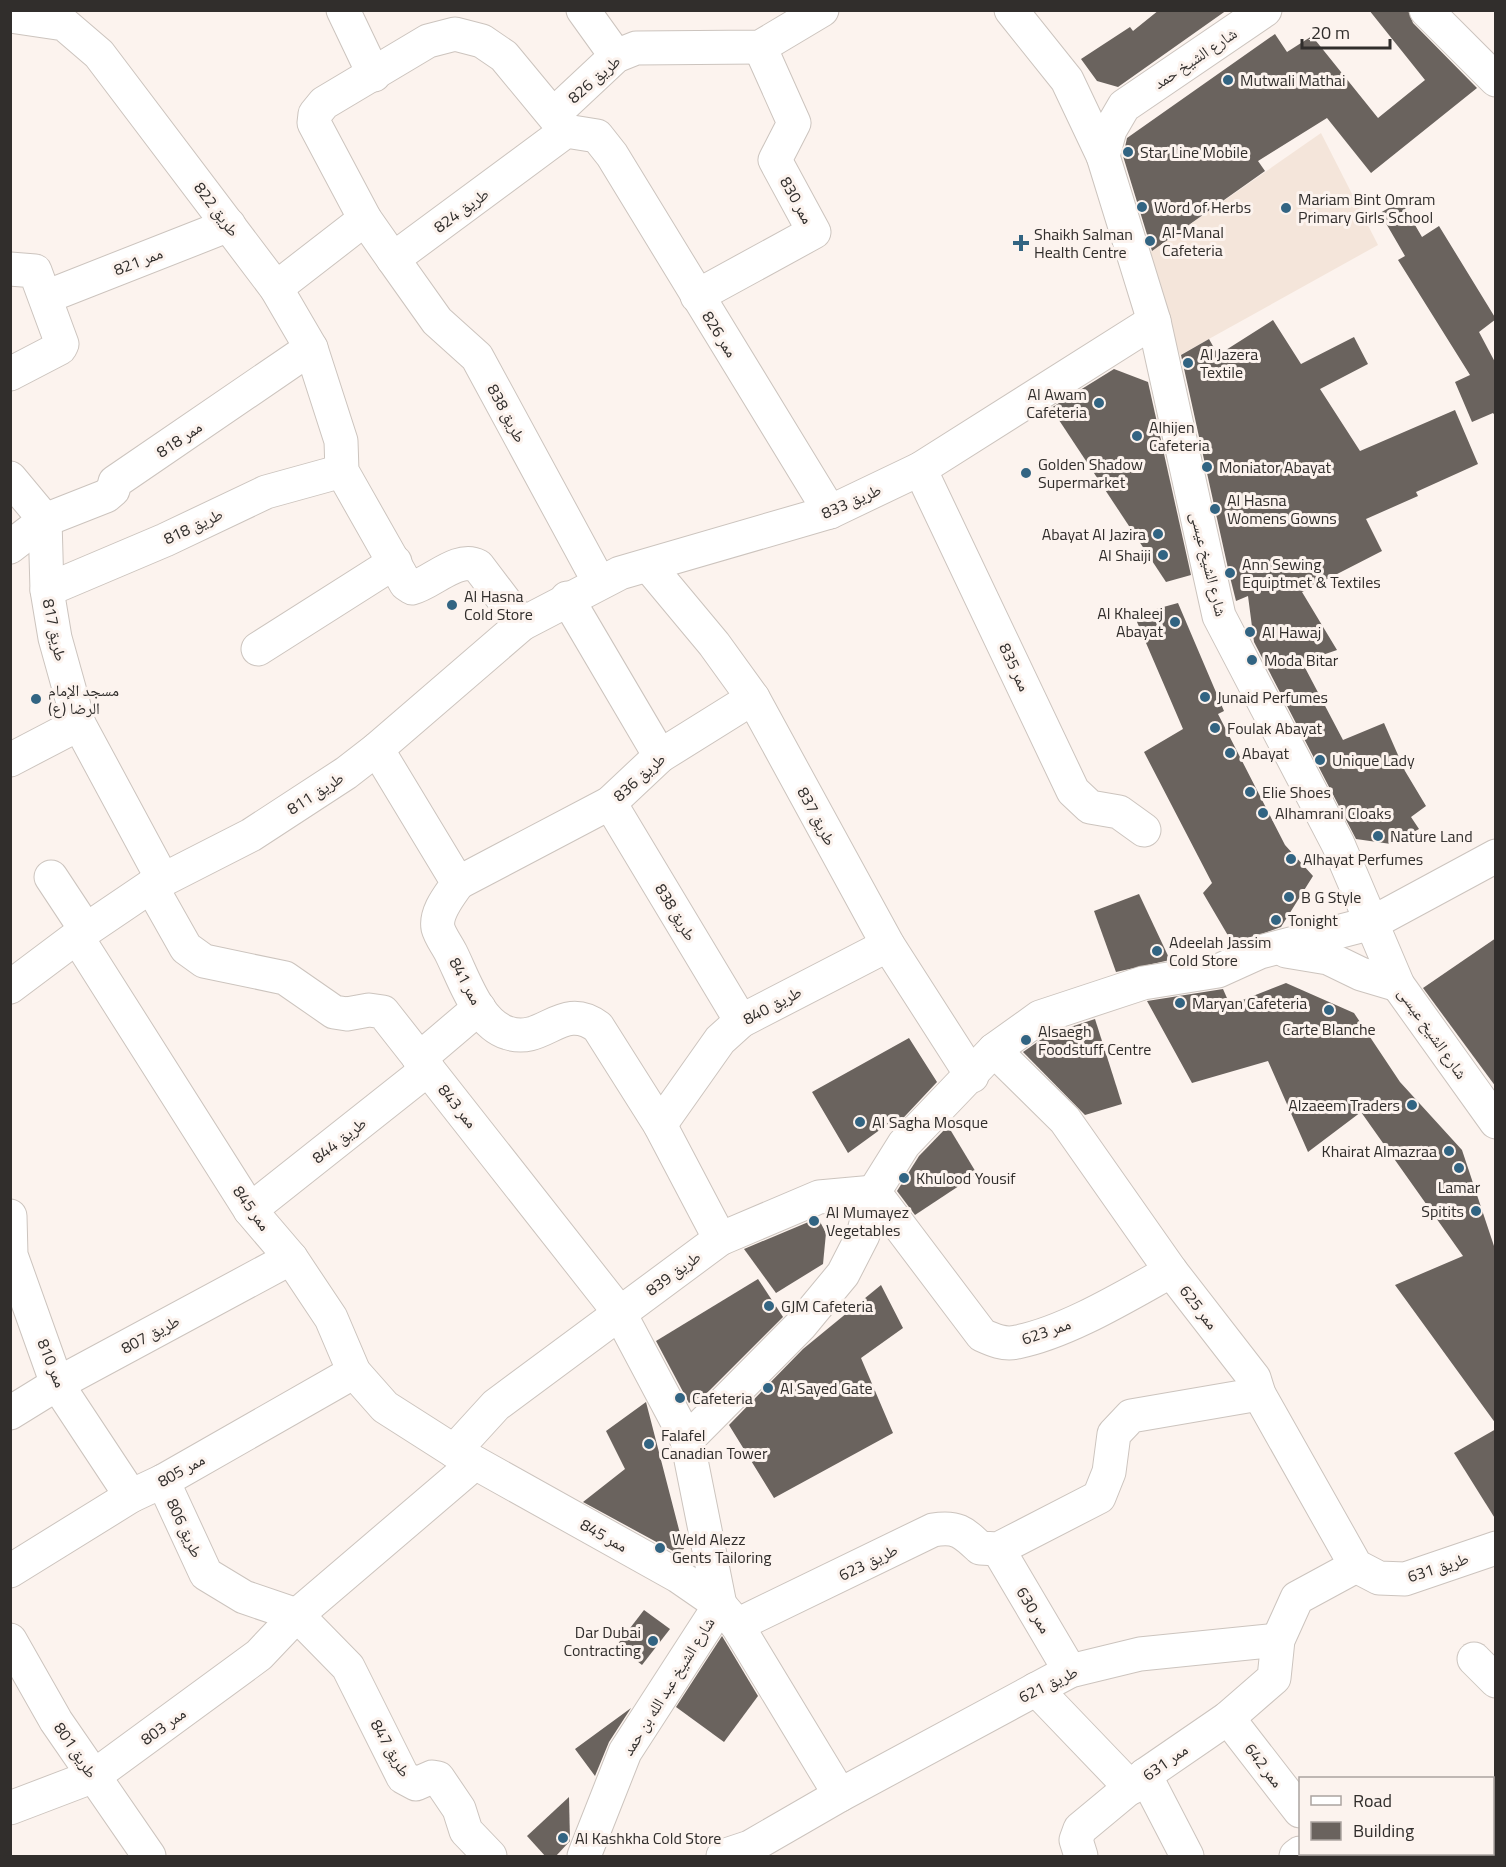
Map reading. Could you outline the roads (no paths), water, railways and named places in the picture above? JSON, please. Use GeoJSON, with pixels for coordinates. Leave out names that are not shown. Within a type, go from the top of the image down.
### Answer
{"type":"FeatureCollection","features":[{"type":"Feature","properties":{"kind":"street"},"geometry":{"type":"LineString","coordinates":[[343,10],[374,75]]}},
{"type":"Feature","properties":{"kind":"street"},"geometry":{"type":"LineString","coordinates":[[583,10],[626,52],[759,46],[822,10]]}},
{"type":"Feature","properties":{"kind":"street","name":"شارع الشيخ عيسى"},"geometry":{"type":"LineString","coordinates":[[1011,10],[1066,80],[1103,156],[1154,321],[1219,616],[1338,844],[1398,985],[1496,1122]]}},
{"type":"Feature","properties":{"kind":"street","name":"شارع الشيخ حمد"},"geometry":{"type":"LineString","coordinates":[[1103,156],[1110,130],[1125,106],[1265,10]]}},
{"type":"Feature","properties":{"kind":"street"},"geometry":{"type":"LineString","coordinates":[[1426,10],[1496,80]]}},
{"type":"Feature","properties":{"kind":"street","name":"طريق 822"},"geometry":{"type":"LineString","coordinates":[[10,16],[64,24],[99,54],[276,288],[311,348],[341,441],[342,471]]}},
{"type":"Feature","properties":{"kind":"street"},"geometry":{"type":"LineString","coordinates":[[393,259],[365,219],[314,123],[315,114],[324,103],[374,75],[428,40],[448,35],[469,36],[482,41],[504,56],[560,123]]}},
{"type":"Feature","properties":{"kind":"street","name":"ممر 830"},"geometry":{"type":"LineString","coordinates":[[697,296],[814,232],[775,160],[794,123],[759,46]]}},
{"type":"Feature","properties":{"kind":"street","name":"طريق 826"},"geometry":{"type":"LineString","coordinates":[[560,123],[626,52]]}},
{"type":"Feature","properties":{"kind":"street"},"geometry":{"type":"LineString","coordinates":[[1066,80],[1108,103],[1125,106]]}},
{"type":"Feature","properties":{"kind":"street","name":"ممر 826"},"geometry":{"type":"LineString","coordinates":[[560,123],[597,136],[612,155],[830,512]]}},
{"type":"Feature","properties":{"kind":"street","name":"طريق 824"},"geometry":{"type":"LineString","coordinates":[[393,259],[560,123]]}},
{"type":"Feature","properties":{"kind":"street"},"geometry":{"type":"LineString","coordinates":[[276,288],[365,219]]}},
{"type":"Feature","properties":{"kind":"street","name":"ممر 821"},"geometry":{"type":"LineString","coordinates":[[46,297],[229,225]]}},
{"type":"Feature","properties":{"kind":"street","name":"طريق 838"},"geometry":{"type":"LineString","coordinates":[[393,259],[437,321],[477,357],[599,582]]}},
{"type":"Feature","properties":{"kind":"street"},"geometry":{"type":"LineString","coordinates":[[10,269],[35,271],[62,346],[10,374]]}},
{"type":"Feature","properties":{"kind":"street","name":"طريق 833"},"geometry":{"type":"LineString","coordinates":[[522,624],[567,598],[620,573],[830,512],[920,469],[1154,321]]}},
{"type":"Feature","properties":{"kind":"street","name":"ممر 818"},"geometry":{"type":"LineString","coordinates":[[10,547],[45,520],[106,496],[113,490],[115,482],[311,348]]}},
{"type":"Feature","properties":{"kind":"street","name":"ممر 835"},"geometry":{"type":"LineString","coordinates":[[920,469],[1073,791],[1090,807],[1119,812],[1144,830]]}},
{"type":"Feature","properties":{"kind":"street"},"geometry":{"type":"LineString","coordinates":[[342,471],[406,584],[412,588],[462,563],[471,562],[478,566],[522,624]]}},
{"type":"Feature","properties":{"kind":"street","name":"طريق 818"},"geometry":{"type":"LineString","coordinates":[[47,590],[165,540],[266,492],[342,471]]}},
{"type":"Feature","properties":{"kind":"street"},"geometry":{"type":"LineString","coordinates":[[10,478],[45,520]]}},
{"type":"Feature","properties":{"kind":"street","name":"طريق 817"},"geometry":{"type":"LineString","coordinates":[[45,520],[47,590],[55,638],[79,724],[157,883]]}},
{"type":"Feature","properties":{"kind":"street"},"geometry":{"type":"LineString","coordinates":[[258,649],[395,562]]}},
{"type":"Feature","properties":{"kind":"street","name":"طريق 837"},"geometry":{"type":"LineString","coordinates":[[649,566],[714,644],[753,698],[888,945],[972,1076]]}},
{"type":"Feature","properties":{"kind":"street"},"geometry":{"type":"LineString","coordinates":[[567,598],[660,756]]}},
{"type":"Feature","properties":{"kind":"street","name":"طريق 811"},"geometry":{"type":"LineString","coordinates":[[10,987],[82,933],[157,883],[251,835],[346,773],[378,749],[522,624]]}},
{"type":"Feature","properties":{"kind":"street","name":"طريق 836"},"geometry":{"type":"LineString","coordinates":[[458,883],[610,803],[660,756],[753,698]]}},
{"type":"Feature","properties":{"kind":"street"},"geometry":{"type":"LineString","coordinates":[[10,760],[79,724]]}},
{"type":"Feature","properties":{"kind":"street"},"geometry":{"type":"LineString","coordinates":[[378,749],[458,883]]}},
{"type":"Feature","properties":{"kind":"street","name":"طريق 838"},"geometry":{"type":"LineString","coordinates":[[610,803],[741,1021]]}},
{"type":"Feature","properties":{"kind":"street"},"geometry":{"type":"LineString","coordinates":[[687,1440],[800,1326],[843,1274],[863,1235],[874,1192],[904,1144],[972,1076],[994,1050],[1040,1017],[1143,983],[1218,971],[1260,952],[1372,923],[1496,856]]}},
{"type":"Feature","properties":{"kind":"street"},"geometry":{"type":"LineString","coordinates":[[51,878],[82,933]]}},
{"type":"Feature","properties":{"kind":"street","name":"ممر 843"},"geometry":{"type":"LineString","coordinates":[[157,883],[186,948],[204,961],[285,978],[334,1012],[347,1014],[369,1010],[383,1012],[619,1312],[687,1440]]}},
{"type":"Feature","properties":{"kind":"street","name":"ممر 841"},"geometry":{"type":"LineString","coordinates":[[458,883],[442,906],[438,927],[479,1008],[497,1029],[511,1034],[530,1034],[573,1017],[585,1017],[598,1027],[660,1125],[720,1239]]}},
{"type":"Feature","properties":{"kind":"street","name":"ممر 845"},"geometry":{"type":"LineString","coordinates":[[82,933],[250,1210],[291,1258],[331,1318],[354,1372],[385,1407],[465,1457],[678,1576],[728,1615]]}},
{"type":"Feature","properties":{"kind":"street","name":"طريق 840"},"geometry":{"type":"LineString","coordinates":[[660,1125],[720,1040],[741,1021],[888,945]]}},
{"type":"Feature","properties":{"kind":"street"},"geometry":{"type":"LineString","coordinates":[[1260,952],[1294,950],[1328,958],[1361,974],[1398,985]]}},
{"type":"Feature","properties":{"kind":"street","name":"طريق 844"},"geometry":{"type":"LineString","coordinates":[[250,1210],[424,1064],[479,1008]]}},
{"type":"Feature","properties":{"kind":"street","name":"ممر 625"},"geometry":{"type":"LineString","coordinates":[[994,1050],[1065,1119],[1171,1271],[1254,1378],[1259,1394],[1367,1572]]}},
{"type":"Feature","properties":{"kind":"street","name":"ممر 623"},"geometry":{"type":"LineString","coordinates":[[874,1192],[982,1335],[999,1342],[1016,1342],[1084,1318],[1171,1271]]}},
{"type":"Feature","properties":{"kind":"street","name":"طريق 839"},"geometry":{"type":"LineString","coordinates":[[465,1457],[496,1405],[720,1239],[819,1197],[874,1192]]}},
{"type":"Feature","properties":{"kind":"street","name":"ممر 810"},"geometry":{"type":"LineString","coordinates":[[10,1215],[11,1255],[57,1383],[131,1496]]}},
{"type":"Feature","properties":{"kind":"street","name":"طريق 807"},"geometry":{"type":"LineString","coordinates":[[10,1413],[57,1383],[291,1258]]}},
{"type":"Feature","properties":{"kind":"street","name":"ممر 805"},"geometry":{"type":"LineString","coordinates":[[12,1567],[131,1496],[163,1481],[354,1372]]}},
{"type":"Feature","properties":{"kind":"street"},"geometry":{"type":"LineString","coordinates":[[998,1549],[1099,1497],[1109,1472],[1114,1434],[1131,1416],[1259,1394]]}},
{"type":"Feature","properties":{"kind":"street","name":"شارع الشيخ عبد الله بن حمد"},"geometry":{"type":"LineString","coordinates":[[584,1857],[625,1752],[728,1615],[687,1440]]}},
{"type":"Feature","properties":{"kind":"street","name":"ممر 803"},"geometry":{"type":"LineString","coordinates":[[10,1808],[94,1776],[259,1656],[297,1615],[465,1457]]}},
{"type":"Feature","properties":{"kind":"street","name":"طريق 806"},"geometry":{"type":"LineString","coordinates":[[163,1481],[206,1574],[244,1598],[297,1615]]}},
{"type":"Feature","properties":{"kind":"street","name":"طريق 623"},"geometry":{"type":"LineString","coordinates":[[728,1615],[933,1530],[951,1527],[966,1534],[980,1548],[998,1549]]}},
{"type":"Feature","properties":{"kind":"street","name":"طريق 631"},"geometry":{"type":"LineString","coordinates":[[1367,1572],[1406,1579],[1496,1548]]}},
{"type":"Feature","properties":{"kind":"street","name":"ممر 630"},"geometry":{"type":"LineString","coordinates":[[998,1549],[1070,1671]]}},
{"type":"Feature","properties":{"kind":"street"},"geometry":{"type":"LineString","coordinates":[[1278,1640],[1297,1598],[1367,1572]]}},
{"type":"Feature","properties":{"kind":"street","name":"طريق 847"},"geometry":{"type":"LineString","coordinates":[[297,1615],[348,1667],[404,1777],[416,1784],[432,1777],[438,1778],[459,1809],[466,1831],[489,1857]]}},
{"type":"Feature","properties":{"kind":"street"},"geometry":{"type":"LineString","coordinates":[[728,1615],[840,1796]]}},
{"type":"Feature","properties":{"kind":"street","name":"طريق 801"},"geometry":{"type":"LineString","coordinates":[[10,1640],[56,1721],[149,1857]]}},
{"type":"Feature","properties":{"kind":"street","name":"طريق 621"},"geometry":{"type":"LineString","coordinates":[[743,1853],[840,1796],[1070,1671],[1140,1654],[1278,1640]]}},
{"type":"Feature","properties":{"kind":"street","name":"ممر 631"},"geometry":{"type":"LineString","coordinates":[[1081,1857],[1076,1840],[1080,1829],[1138,1782],[1228,1718],[1274,1678],[1278,1640]]}},
{"type":"Feature","properties":{"kind":"street"},"geometry":{"type":"LineString","coordinates":[[1036,1689],[1138,1782],[1187,1857]]}},
{"type":"Feature","properties":{"kind":"street","name":"ممر 642"},"geometry":{"type":"LineString","coordinates":[[1228,1718],[1299,1810]]}},
{"type":"Feature","properties":{"kind":"place","name":"Mutwali Mathai"},"geometry":{"type":"Point","coordinates":[1228,80]}},
{"type":"Feature","properties":{"kind":"place","name":"Star Line Mobile"},"geometry":{"type":"Point","coordinates":[1128,152]}},
{"type":"Feature","properties":{"kind":"place","name":"Word of Herbs"},"geometry":{"type":"Point","coordinates":[1142,207]}},
{"type":"Feature","properties":{"kind":"place","name":"Mariam Bint Omram Primary Girls School"},"geometry":{"type":"Point","coordinates":[1286,208]}},
{"type":"Feature","properties":{"kind":"place","name":"Al-Manal Cafeteria"},"geometry":{"type":"Point","coordinates":[1150,241]}},
{"type":"Feature","properties":{"kind":"place","name":"Shaikh Salman Health Centre"},"geometry":{"type":"Point","coordinates":[1021,243]}},
{"type":"Feature","properties":{"kind":"place","name":"Al Jazera Textile"},"geometry":{"type":"Point","coordinates":[1188,363]}},
{"type":"Feature","properties":{"kind":"place","name":"Al Awam Cafeteria"},"geometry":{"type":"Point","coordinates":[1099,403]}},
{"type":"Feature","properties":{"kind":"place","name":"Alhijen Cafeteria"},"geometry":{"type":"Point","coordinates":[1137,436]}},
{"type":"Feature","properties":{"kind":"place","name":"Moniator Abayat"},"geometry":{"type":"Point","coordinates":[1207,467]}},
{"type":"Feature","properties":{"kind":"place","name":"Golden Shadow Supermarket"},"geometry":{"type":"Point","coordinates":[1026,473]}},
{"type":"Feature","properties":{"kind":"place","name":"Al Hasna Womens Gowns"},"geometry":{"type":"Point","coordinates":[1215,509]}},
{"type":"Feature","properties":{"kind":"place","name":"Abayat Al Jazira"},"geometry":{"type":"Point","coordinates":[1158,534]}},
{"type":"Feature","properties":{"kind":"place","name":"Al Shaiji"},"geometry":{"type":"Point","coordinates":[1163,555]}},
{"type":"Feature","properties":{"kind":"place","name":"Ann Sewing Equiptmet & Textiles"},"geometry":{"type":"Point","coordinates":[1230,573]}},
{"type":"Feature","properties":{"kind":"place","name":"Al Hasna Cold Store"},"geometry":{"type":"Point","coordinates":[452,605]}},
{"type":"Feature","properties":{"kind":"place","name":"Al Khaleej Abayat"},"geometry":{"type":"Point","coordinates":[1175,622]}},
{"type":"Feature","properties":{"kind":"place","name":"Al Hawaj"},"geometry":{"type":"Point","coordinates":[1250,632]}},
{"type":"Feature","properties":{"kind":"place","name":"Moda Bitar"},"geometry":{"type":"Point","coordinates":[1252,660]}},
{"type":"Feature","properties":{"kind":"place","name":"Junaid Perfumes"},"geometry":{"type":"Point","coordinates":[1205,697]}},
{"type":"Feature","properties":{"kind":"place","name":"مسجد الإمام الرضا (ع)"},"geometry":{"type":"Point","coordinates":[36,699]}},
{"type":"Feature","properties":{"kind":"place","name":"Foulak Abayat"},"geometry":{"type":"Point","coordinates":[1215,728]}},
{"type":"Feature","properties":{"kind":"place","name":"Abayat"},"geometry":{"type":"Point","coordinates":[1230,753]}},
{"type":"Feature","properties":{"kind":"place","name":"Unique Lady"},"geometry":{"type":"Point","coordinates":[1320,760]}},
{"type":"Feature","properties":{"kind":"place","name":"Elie Shoes"},"geometry":{"type":"Point","coordinates":[1250,792]}},
{"type":"Feature","properties":{"kind":"place","name":"Alhamrani Cloaks"},"geometry":{"type":"Point","coordinates":[1263,813]}},
{"type":"Feature","properties":{"kind":"place","name":"Nature Land"},"geometry":{"type":"Point","coordinates":[1378,836]}},
{"type":"Feature","properties":{"kind":"place","name":"Alhayat Perfumes"},"geometry":{"type":"Point","coordinates":[1291,859]}},
{"type":"Feature","properties":{"kind":"place","name":"B G Style"},"geometry":{"type":"Point","coordinates":[1289,897]}},
{"type":"Feature","properties":{"kind":"place","name":"Tonight"},"geometry":{"type":"Point","coordinates":[1276,920]}},
{"type":"Feature","properties":{"kind":"place","name":"Adeelah Jassim Cold Store"},"geometry":{"type":"Point","coordinates":[1157,951]}},
{"type":"Feature","properties":{"kind":"place","name":"Maryan Cafeteria"},"geometry":{"type":"Point","coordinates":[1180,1003]}},
{"type":"Feature","properties":{"kind":"place","name":"Carte Blanche"},"geometry":{"type":"Point","coordinates":[1329,1010]}},
{"type":"Feature","properties":{"kind":"place","name":"Alsaegh Foodstuff Centre"},"geometry":{"type":"Point","coordinates":[1026,1040]}},
{"type":"Feature","properties":{"kind":"place","name":"Alzaeem Traders"},"geometry":{"type":"Point","coordinates":[1412,1105]}},
{"type":"Feature","properties":{"kind":"place","name":"Al Sagha Mosque"},"geometry":{"type":"Point","coordinates":[860,1122]}},
{"type":"Feature","properties":{"kind":"place","name":"Khairat Almazraa"},"geometry":{"type":"Point","coordinates":[1449,1151]}},
{"type":"Feature","properties":{"kind":"place","name":"Lamar"},"geometry":{"type":"Point","coordinates":[1459,1168]}},
{"type":"Feature","properties":{"kind":"place","name":"Khulood Yousif"},"geometry":{"type":"Point","coordinates":[904,1178]}},
{"type":"Feature","properties":{"kind":"place","name":"Spitits"},"geometry":{"type":"Point","coordinates":[1476,1211]}},
{"type":"Feature","properties":{"kind":"place","name":"Al Mumayez Vegetables"},"geometry":{"type":"Point","coordinates":[814,1221]}},
{"type":"Feature","properties":{"kind":"place","name":"GJM Cafeteria"},"geometry":{"type":"Point","coordinates":[769,1306]}},
{"type":"Feature","properties":{"kind":"place","name":"Al Sayed Gate"},"geometry":{"type":"Point","coordinates":[768,1388]}},
{"type":"Feature","properties":{"kind":"place","name":"Cafeteria"},"geometry":{"type":"Point","coordinates":[680,1398]}},
{"type":"Feature","properties":{"kind":"place","name":"Falafel Canadian Tower"},"geometry":{"type":"Point","coordinates":[649,1444]}},
{"type":"Feature","properties":{"kind":"place","name":"Weld Alezz Gents Tailoring"},"geometry":{"type":"Point","coordinates":[660,1548]}},
{"type":"Feature","properties":{"kind":"place","name":"Dar Dubai Contracting"},"geometry":{"type":"Point","coordinates":[653,1641]}},
{"type":"Feature","properties":{"kind":"place","name":"Al Kashkha Cold Store"},"geometry":{"type":"Point","coordinates":[563,1838]}}]}
